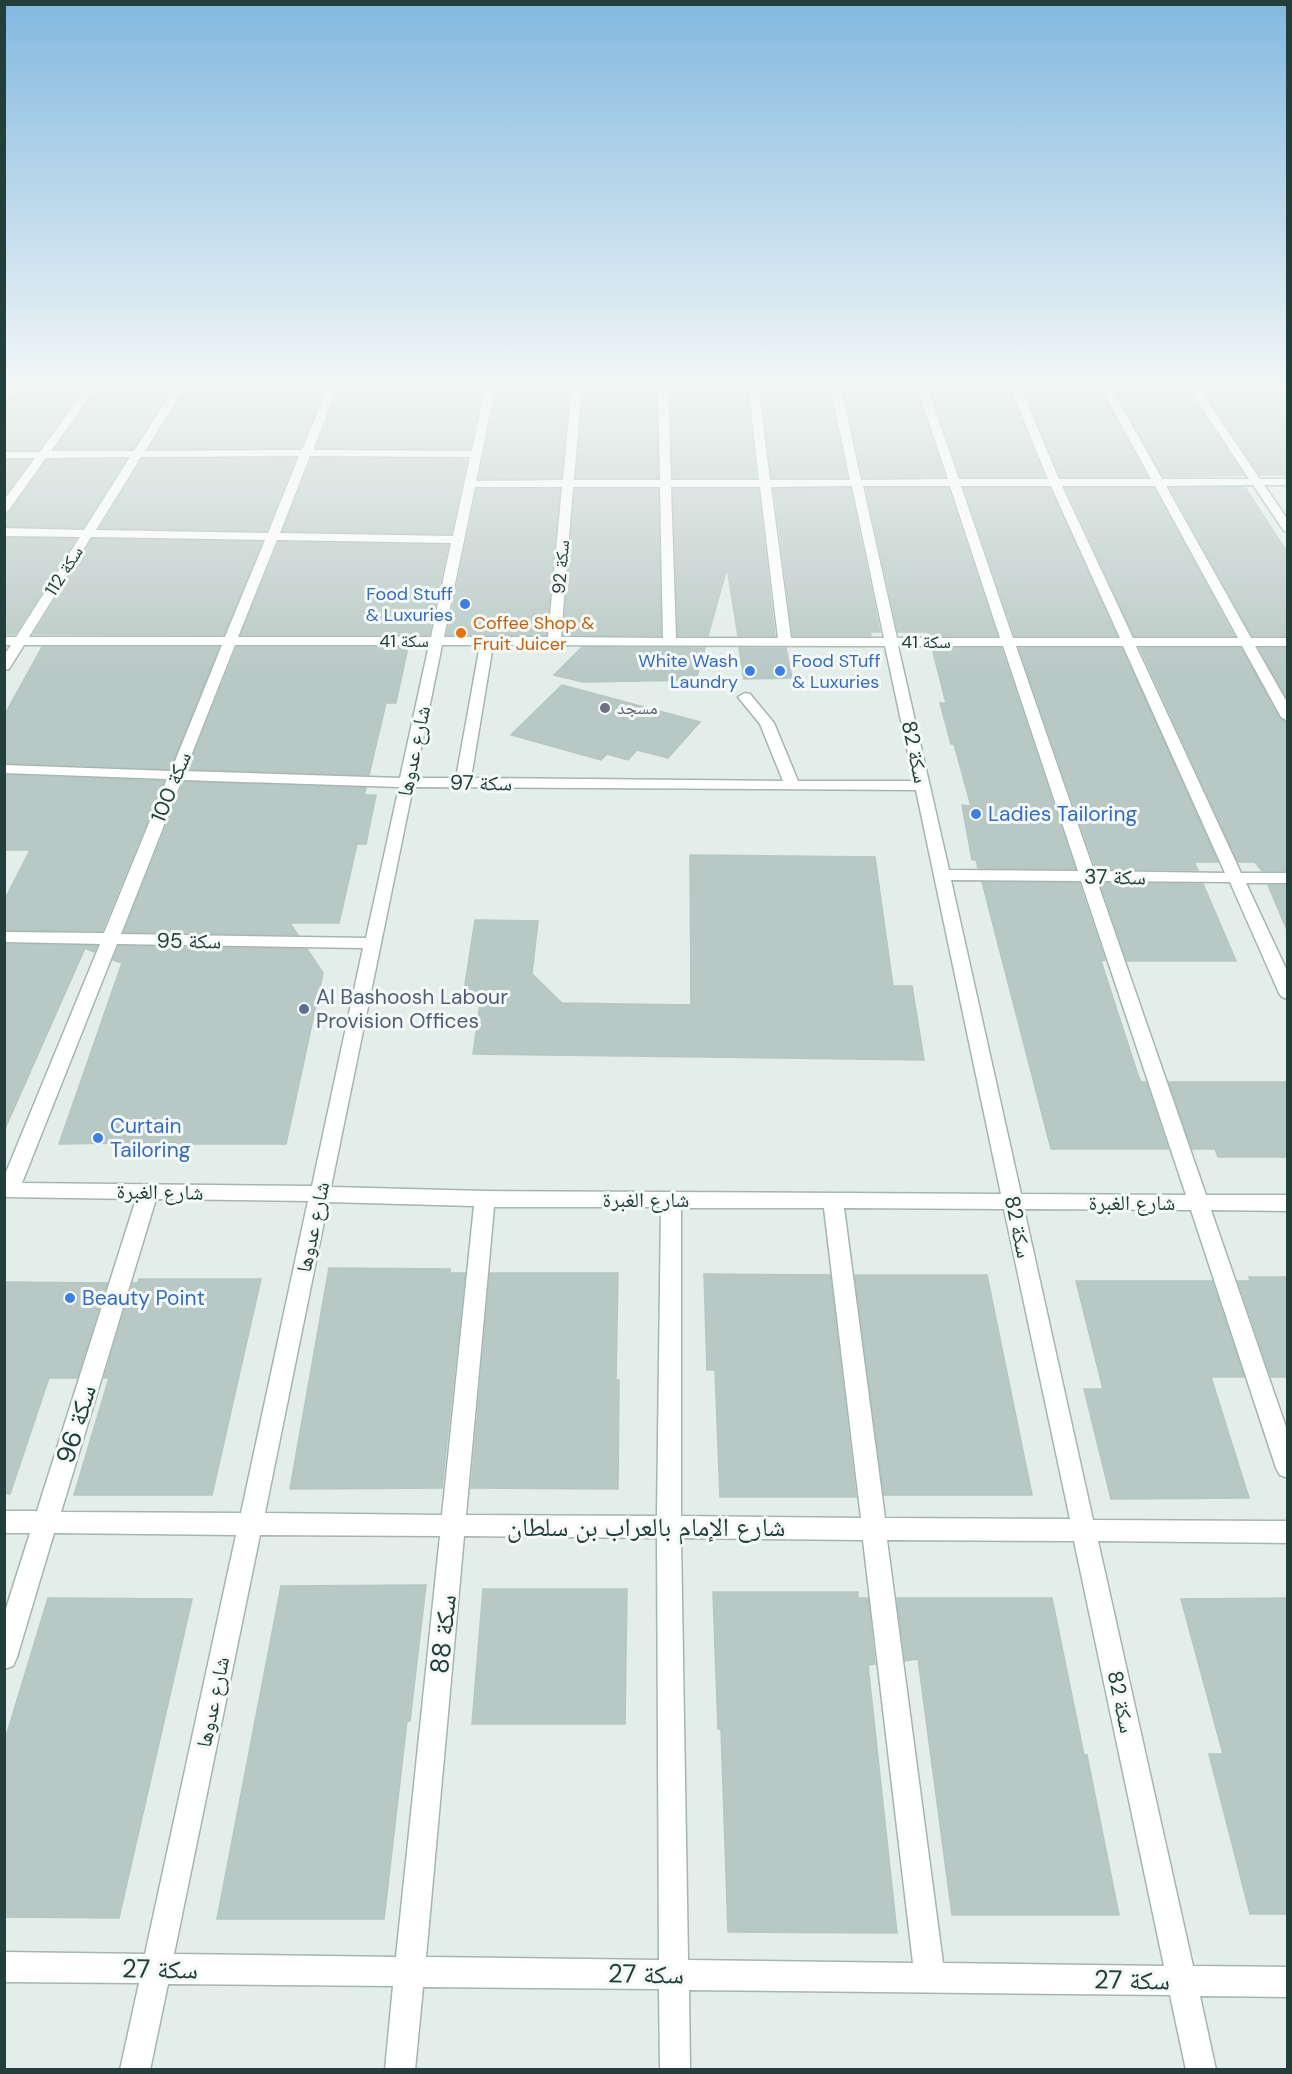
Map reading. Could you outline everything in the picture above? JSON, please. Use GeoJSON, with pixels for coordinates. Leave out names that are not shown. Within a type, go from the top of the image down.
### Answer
{"type":"FeatureCollection","features":[{"type":"Feature","properties":{"kind":"street"},"geometry":{"type":"LineString","coordinates":[[4,509],[25,481]]}},
{"type":"Feature","properties":{"kind":"street","name":"سكة 112"},"geometry":{"type":"LineString","coordinates":[[4,666],[121,481]]}},
{"type":"Feature","properties":{"kind":"street","name":"سكة 100"},"geometry":{"type":"LineString","coordinates":[[7,1190],[295,481]]}},
{"type":"Feature","properties":{"kind":"street","name":"شارع عدوها"},"geometry":{"type":"LineString","coordinates":[[135,2070],[471,481]]}},
{"type":"Feature","properties":{"kind":"street","name":"سكة 92"},"geometry":{"type":"LineString","coordinates":[[554,642],[568,481]]}},
{"type":"Feature","properties":{"kind":"street"},"geometry":{"type":"LineString","coordinates":[[666,481],[670,642]]}},
{"type":"Feature","properties":{"kind":"street"},"geometry":{"type":"LineString","coordinates":[[1055,482],[1287,993]]}},
{"type":"Feature","properties":{"kind":"street"},"geometry":{"type":"LineString","coordinates":[[1160,482],[1287,717]]}},
{"type":"Feature","properties":{"kind":"street"},"geometry":{"type":"LineString","coordinates":[[1256,482],[1287,529]]}},
{"type":"Feature","properties":{"kind":"street"},"geometry":{"type":"LineString","coordinates":[[470,484],[1287,482]]}},
{"type":"Feature","properties":{"kind":"street"},"geometry":{"type":"LineString","coordinates":[[765,483],[785,642]]}},
{"type":"Feature","properties":{"kind":"street","name":"سكة 82"},"geometry":{"type":"LineString","coordinates":[[857,483],[1201,2070]]}},
{"type":"Feature","properties":{"kind":"street"},"geometry":{"type":"LineString","coordinates":[[954,483],[1287,1468]]}},
{"type":"Feature","properties":{"kind":"street"},"geometry":{"type":"LineString","coordinates":[[4,532],[458,540]]}},
{"type":"Feature","properties":{"kind":"street","name":"سكة 41"},"geometry":{"type":"LineString","coordinates":[[4,641],[1287,642]]}},
{"type":"Feature","properties":{"kind":"street"},"geometry":{"type":"LineString","coordinates":[[463,783],[487,642]]}},
{"type":"Feature","properties":{"kind":"street"},"geometry":{"type":"LineString","coordinates":[[745,697],[767,723],[792,785]]}},
{"type":"Feature","properties":{"kind":"street","name":"سكة 97"},"geometry":{"type":"LineString","coordinates":[[4,769],[407,782],[923,786]]}},
{"type":"Feature","properties":{"kind":"street","name":"سكة 37"},"geometry":{"type":"LineString","coordinates":[[942,875],[1287,878]]}},
{"type":"Feature","properties":{"kind":"street","name":"سكة 95"},"geometry":{"type":"LineString","coordinates":[[4,937],[373,943]]}},
{"type":"Feature","properties":{"kind":"street","name":"شارع الغبرة"},"geometry":{"type":"LineString","coordinates":[[7,1190],[320,1194],[485,1199],[1287,1203]]}},
{"type":"Feature","properties":{"kind":"street","name":"سكة 96"},"geometry":{"type":"LineString","coordinates":[[4,1657],[148,1192]]}},
{"type":"Feature","properties":{"kind":"street","name":"سكة 88"},"geometry":{"type":"LineString","coordinates":[[400,2070],[485,1199]]}},
{"type":"Feature","properties":{"kind":"street"},"geometry":{"type":"LineString","coordinates":[[671,1200],[669,1527],[675,2070]]}},
{"type":"Feature","properties":{"kind":"street"},"geometry":{"type":"LineString","coordinates":[[833,1201],[930,1978]]}},
{"type":"Feature","properties":{"kind":"street","name":"شارع الإمام بالعراب بن سلطان"},"geometry":{"type":"LineString","coordinates":[[4,1522],[1287,1532]]}},
{"type":"Feature","properties":{"kind":"street","name":"سكة 27"},"geometry":{"type":"LineString","coordinates":[[4,1967],[1287,1982]]}},
{"type":"Feature","properties":{"kind":"building"},"geometry":{"type":"Polygon","coordinates":[[[4,481],[15,481],[4,496],[4,481]]]}},
{"type":"Feature","properties":{"kind":"building"},"geometry":{"type":"Polygon","coordinates":[[[32,481],[112,481],[83,528],[4,526],[4,514],[10,512],[32,481]]]}},
{"type":"Feature","properties":{"kind":"building"},"geometry":{"type":"Polygon","coordinates":[[[129,481],[287,481],[266,531],[100,528],[129,481]]]}},
{"type":"Feature","properties":{"kind":"building"},"geometry":{"type":"Polygon","coordinates":[[[303,481],[462,481],[451,534],[283,531],[303,481]]]}},
{"type":"Feature","properties":{"kind":"building"},"geometry":{"type":"Polygon","coordinates":[[[1245,487],[1287,552],[1287,636],[1252,636],[1170,488],[1245,487]]]}},
{"type":"Feature","properties":{"kind":"building"},"geometry":{"type":"Polygon","coordinates":[[[850,488],[880,632],[870,632],[871,636],[793,636],[774,489],[850,488]]]}},
{"type":"Feature","properties":{"kind":"building"},"geometry":{"type":"Polygon","coordinates":[[[866,488],[948,488],[997,636],[929,636],[928,632],[898,632],[866,488]]]}},
{"type":"Feature","properties":{"kind":"building"},"geometry":{"type":"Polygon","coordinates":[[[964,488],[1050,488],[1117,636],[1015,636],[964,488]]]}},
{"type":"Feature","properties":{"kind":"building"},"geometry":{"type":"Polygon","coordinates":[[[1066,488],[1154,488],[1234,636],[1134,636],[1066,488]]]}},
{"type":"Feature","properties":{"kind":"building"},"geometry":{"type":"Polygon","coordinates":[[[477,489],[560,489],[546,635],[447,635],[477,489]]]}},
{"type":"Feature","properties":{"kind":"building"},"geometry":{"type":"Polygon","coordinates":[[[575,489],[658,489],[661,636],[563,635],[575,489]]]}},
{"type":"Feature","properties":{"kind":"building"},"geometry":{"type":"Polygon","coordinates":[[[673,489],[758,489],[775,636],[738,636],[727,568],[708,636],[678,636],[673,489]]]}},
{"type":"Feature","properties":{"kind":"building"},"geometry":{"type":"Polygon","coordinates":[[[4,538],[76,539],[15,634],[4,634],[4,538]]]}},
{"type":"Feature","properties":{"kind":"building"},"geometry":{"type":"Polygon","coordinates":[[[92,539],[262,542],[224,635],[34,634],[92,539]]]}},
{"type":"Feature","properties":{"kind":"building"},"geometry":{"type":"Polygon","coordinates":[[[279,542],[448,545],[429,635],[241,635],[279,542]]]}},
{"type":"Feature","properties":{"kind":"building"},"geometry":{"type":"Polygon","coordinates":[[[42,647],[219,647],[170,769],[4,763],[5,714],[42,647]]]}},
{"type":"Feature","properties":{"kind":"building"},"geometry":{"type":"Polygon","coordinates":[[[237,647],[408,647],[396,703],[386,703],[369,775],[188,769],[237,647]]]}},
{"type":"Feature","properties":{"kind":"building"},"geometry":{"type":"Polygon","coordinates":[[[582,647],[705,648],[696,680],[583,682],[554,675],[582,647]]]}},
{"type":"Feature","properties":{"kind":"building"},"geometry":{"type":"Polygon","coordinates":[[[739,648],[786,648],[792,678],[744,679],[739,648]]]}},
{"type":"Feature","properties":{"kind":"building"},"geometry":{"type":"Polygon","coordinates":[[[932,648],[1001,648],[1075,869],[978,868],[976,860],[972,860],[962,805],[971,806],[940,703],[946,703],[932,648]]]}},
{"type":"Feature","properties":{"kind":"building"},"geometry":{"type":"Polygon","coordinates":[[[1019,648],[1122,648],[1218,862],[1194,862],[1198,870],[1096,869],[1019,648]]]}},
{"type":"Feature","properties":{"kind":"building"},"geometry":{"type":"Polygon","coordinates":[[[1140,648],[1241,648],[1279,718],[1287,723],[1287,871],[1262,871],[1255,862],[1238,862],[1140,648]]]}},
{"type":"Feature","properties":{"kind":"building"},"geometry":{"type":"Polygon","coordinates":[[[1259,648],[1287,648],[1287,699],[1259,648]]]}},
{"type":"Feature","properties":{"kind":"building","name":"مسجد"},"geometry":{"type":"Polygon","coordinates":[[[562,685],[700,722],[668,758],[637,750],[628,760],[607,754],[601,760],[511,735],[562,685]]]}},
{"type":"Feature","properties":{"kind":"building"},"geometry":{"type":"Polygon","coordinates":[[[4,775],[164,781],[102,931],[4,930],[4,901],[30,850],[4,850],[4,775]]]}},
{"type":"Feature","properties":{"kind":"building"},"geometry":{"type":"Polygon","coordinates":[[[184,782],[366,788],[364,795],[376,795],[366,844],[357,844],[339,923],[290,923],[298,935],[124,932],[184,782]]]}},
{"type":"Feature","properties":{"kind":"building"},"geometry":{"type":"Polygon","coordinates":[[[690,855],[875,857],[893,986],[912,986],[924,1060],[473,1054],[480,1004],[462,1004],[475,920],[538,921],[532,974],[562,1003],[691,1005],[690,855]]]}},
{"type":"Feature","properties":{"kind":"building"},"geometry":{"type":"Polygon","coordinates":[[[982,882],[1079,883],[1105,960],[1101,961],[1138,1075],[1141,1082],[1146,1082],[1168,1149],[1051,1149],[982,882]]]}},
{"type":"Feature","properties":{"kind":"building"},"geometry":{"type":"Polygon","coordinates":[[[1100,883],[1203,884],[1236,961],[1127,961],[1100,883]]]}},
{"type":"Feature","properties":{"kind":"building"},"geometry":{"type":"Polygon","coordinates":[[[1268,885],[1287,885],[1287,930],[1268,885]]]}},
{"type":"Feature","properties":{"kind":"building"},"geometry":{"type":"Polygon","coordinates":[[[4,944],[97,946],[94,952],[85,948],[4,1131],[4,944]]]}},
{"type":"Feature","properties":{"kind":"building"},"geometry":{"type":"Polygon","coordinates":[[[119,946],[307,949],[323,973],[286,1144],[174,1144],[175,1142],[59,1144],[122,963],[113,960],[119,946]]]}},
{"type":"Feature","properties":{"kind":"building"},"geometry":{"type":"Polygon","coordinates":[[[1169,1082],[1287,1082],[1287,1157],[1218,1157],[1215,1149],[1192,1149],[1169,1082]]]}},
{"type":"Feature","properties":{"kind":"building"},"geometry":{"type":"Polygon","coordinates":[[[329,1268],[450,1269],[450,1273],[465,1273],[442,1488],[290,1489],[329,1268]]]}},
{"type":"Feature","properties":{"kind":"building"},"geometry":{"type":"Polygon","coordinates":[[[490,1273],[618,1273],[616,1380],[619,1380],[618,1489],[471,1488],[490,1273]]]}},
{"type":"Feature","properties":{"kind":"building"},"geometry":{"type":"Polygon","coordinates":[[[704,1274],[830,1275],[856,1497],[720,1497],[715,1370],[707,1370],[704,1274]]]}},
{"type":"Feature","properties":{"kind":"building"},"geometry":{"type":"Polygon","coordinates":[[[855,1275],[987,1275],[1032,1495],[884,1495],[855,1275]]]}},
{"type":"Feature","properties":{"kind":"building"},"geometry":{"type":"Polygon","coordinates":[[[1249,1277],[1287,1277],[1287,1377],[1271,1377],[1238,1281],[1250,1281],[1249,1277]]]}},
{"type":"Feature","properties":{"kind":"building"},"geometry":{"type":"Polygon","coordinates":[[[139,1279],[261,1279],[212,1495],[74,1495],[109,1378],[104,1378],[133,1283],[138,1283],[139,1279]]]}},
{"type":"Feature","properties":{"kind":"building"},"geometry":{"type":"Polygon","coordinates":[[[1076,1281],[1212,1281],[1244,1377],[1211,1377],[1249,1498],[1111,1499],[1084,1389],[1103,1389],[1076,1281]]]}},
{"type":"Feature","properties":{"kind":"building"},"geometry":{"type":"Polygon","coordinates":[[[4,1282],[107,1283],[77,1378],[49,1378],[10,1494],[4,1493],[4,1282]]]}},
{"type":"Feature","properties":{"kind":"building"},"geometry":{"type":"Polygon","coordinates":[[[426,1585],[410,1721],[407,1721],[384,1919],[217,1919],[281,1586],[426,1585]]]}},
{"type":"Feature","properties":{"kind":"building"},"geometry":{"type":"Polygon","coordinates":[[[483,1589],[627,1589],[625,1724],[472,1724],[483,1589]]]}},
{"type":"Feature","properties":{"kind":"building"},"geometry":{"type":"Polygon","coordinates":[[[713,1592],[858,1592],[858,1598],[868,1598],[875,1664],[868,1665],[897,1933],[728,1932],[721,1729],[718,1729],[713,1592]]]}},
{"type":"Feature","properties":{"kind":"building"},"geometry":{"type":"Polygon","coordinates":[[[48,1598],[192,1599],[119,1918],[4,1917],[4,1743],[48,1598]]]}},
{"type":"Feature","properties":{"kind":"building"},"geometry":{"type":"Polygon","coordinates":[[[897,1598],[1052,1598],[1119,1915],[952,1915],[918,1659],[905,1661],[897,1598]]]}},
{"type":"Feature","properties":{"kind":"building"},"geometry":{"type":"Polygon","coordinates":[[[1287,1598],[1287,1914],[1250,1914],[1209,1754],[1223,1754],[1181,1599],[1287,1598]]]}},
{"type":"Feature","properties":{"kind":"place","name":"Food Stuff & Luxuries"},"geometry":{"type":"Point","coordinates":[465,604]}},
{"type":"Feature","properties":{"kind":"place","name":"Coffee Shop & Fruit Juicer"},"geometry":{"type":"Point","coordinates":[461,633]}},
{"type":"Feature","properties":{"kind":"place","name":"White Wash Laundry"},"geometry":{"type":"Point","coordinates":[750,671]}},
{"type":"Feature","properties":{"kind":"place","name":"Food STuff & Luxuries"},"geometry":{"type":"Point","coordinates":[780,671]}},
{"type":"Feature","properties":{"kind":"place","name":"مسجد"},"geometry":{"type":"Point","coordinates":[605,708]}},
{"type":"Feature","properties":{"kind":"place","name":"Ladies Tailoring"},"geometry":{"type":"Point","coordinates":[976,814]}},
{"type":"Feature","properties":{"kind":"place","name":"Al Bashoosh Labour Provision Offices"},"geometry":{"type":"Point","coordinates":[304,1009]}},
{"type":"Feature","properties":{"kind":"place","name":"Curtain Tailoring"},"geometry":{"type":"Point","coordinates":[98,1138]}},
{"type":"Feature","properties":{"kind":"place","name":"Beauty Point"},"geometry":{"type":"Point","coordinates":[70,1298]}}]}
